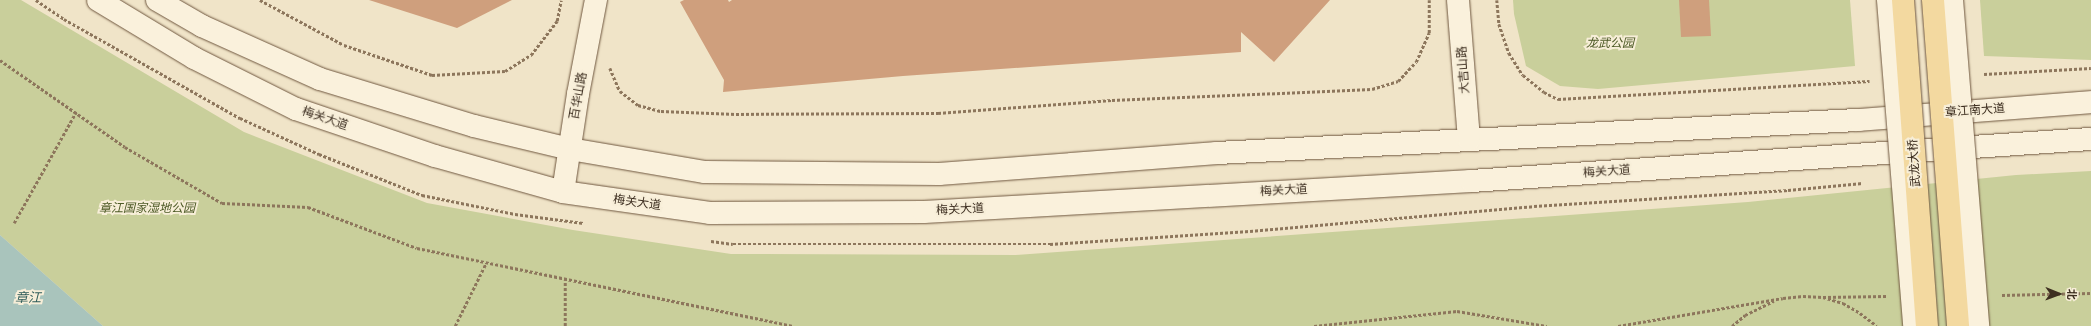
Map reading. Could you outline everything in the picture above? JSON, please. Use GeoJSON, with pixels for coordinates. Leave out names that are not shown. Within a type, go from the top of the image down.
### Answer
{"type":"FeatureCollection","features":[{"type":"Feature","properties":{"kind":"main road","name":"梅关大道"},"geometry":{"type":"LineString","coordinates":[[98,0],[194,58],[296,109],[435,156],[563,192],[710,213],[924,212],[1471,181],[2091,139]]}},
{"type":"Feature","properties":{"kind":"main road"},"geometry":{"type":"LineString","coordinates":[[157,0],[202,26],[320,79],[474,126],[570,149],[705,172],[939,174],[1216,153],[1469,140]]}},
{"type":"Feature","properties":{"kind":"main road","name":"百华山路"},"geometry":{"type":"LineString","coordinates":[[563,192],[578,94],[596,0]]}},
{"type":"Feature","properties":{"kind":"main road","name":"大吉山路"},"geometry":{"type":"LineString","coordinates":[[1458,0],[1469,140]]}},
{"type":"Feature","properties":{"kind":"main road"},"geometry":{"type":"LineString","coordinates":[[1888,0],[1914,326]]}},
{"type":"Feature","properties":{"kind":"main road","name":"武龙大桥"},"geometry":{"type":"LineString","coordinates":[[1903,0],[1928,326]]}},
{"type":"Feature","properties":{"kind":"main road"},"geometry":{"type":"LineString","coordinates":[[1933,0],[1958,326]]}},
{"type":"Feature","properties":{"kind":"main road"},"geometry":{"type":"LineString","coordinates":[[1952,0],[1978,326]]}},
{"type":"Feature","properties":{"kind":"main road","name":"章江南大道"},"geometry":{"type":"LineString","coordinates":[[1469,140],[1858,120],[2091,102]]}},
{"type":"Feature","properties":{"kind":"path"},"geometry":{"type":"LineString","coordinates":[[260,0],[344,45],[432,75],[505,71],[531,55],[557,21],[561,0]]}},
{"type":"Feature","properties":{"kind":"path"},"geometry":{"type":"LineString","coordinates":[[610,64],[612,75],[620,91],[638,105],[661,111],[729,114],[938,113],[1112,100],[1372,89],[1398,80],[1416,62],[1429,33],[1429,0]]}},
{"type":"Feature","properties":{"kind":"path"},"geometry":{"type":"LineString","coordinates":[[1497,0],[1499,24],[1509,54],[1523,75],[1544,92],[1558,99],[1876,80]]}},
{"type":"Feature","properties":{"kind":"path"},"geometry":{"type":"LineString","coordinates":[[0,60],[125,147],[222,202],[308,207],[417,248],[565,280],[793,326]]}},
{"type":"Feature","properties":{"kind":"path"},"geometry":{"type":"LineString","coordinates":[[1980,74],[2091,68]]}},
{"type":"Feature","properties":{"kind":"path"},"geometry":{"type":"LineString","coordinates":[[14,223],[76,112]]}},
{"type":"Feature","properties":{"kind":"path"},"geometry":{"type":"LineString","coordinates":[[455,326],[486,263]]}},
{"type":"Feature","properties":{"kind":"path"},"geometry":{"type":"LineString","coordinates":[[565,280],[565,326]]}},
{"type":"Feature","properties":{"kind":"path"},"geometry":{"type":"LineString","coordinates":[[1618,326],[1783,298],[1803,296],[1823,297],[1836,301],[1860,312],[1877,326]]}},
{"type":"Feature","properties":{"kind":"path"},"geometry":{"type":"LineString","coordinates":[[1732,326],[1745,315],[1764,304],[1783,298]]}},
{"type":"Feature","properties":{"kind":"path"},"geometry":{"type":"LineString","coordinates":[[1314,326],[1457,311],[1547,326]]}},
{"type":"Feature","properties":{"kind":"green space","name":"章江国家湿地公园"},"geometry":{"type":"Polygon","coordinates":[[[0,0],[21,0],[244,132],[427,203],[573,230],[731,254],[1016,255],[1748,202],[2016,175],[2091,171],[2091,326],[103,326],[0,235],[0,0]]]}},
{"type":"Feature","properties":{"kind":"green space","name":"龙武公园"},"geometry":{"type":"Polygon","coordinates":[[[1513,0],[1850,0],[1855,66],[1598,89],[1560,86],[1526,66],[1514,14],[1513,0]]]}},
{"type":"Feature","properties":{"kind":"green space"},"geometry":{"type":"Polygon","coordinates":[[[1980,0],[2091,0],[2091,60],[1984,56],[1980,0]]]}},
{"type":"Feature","properties":{"kind":"water","name":"章江"},"geometry":{"type":"Polygon","coordinates":[[[0,235],[103,326],[0,326],[0,235]]]}},
{"type":"Feature","properties":{"kind":"building"},"geometry":{"type":"Polygon","coordinates":[[[369,0],[512,0],[457,28],[369,0]]]}},
{"type":"Feature","properties":{"kind":"building"},"geometry":{"type":"Polygon","coordinates":[[[684,0],[728,0],[729,2],[732,0],[1330,0],[1274,62],[1241,32],[1241,52],[903,76],[723,92],[724,80],[680,2],[684,0]]]}},
{"type":"Feature","properties":{"kind":"building"},"geometry":{"type":"Polygon","coordinates":[[[1679,0],[1709,0],[1711,36],[1681,37],[1679,0]]]}}]}
